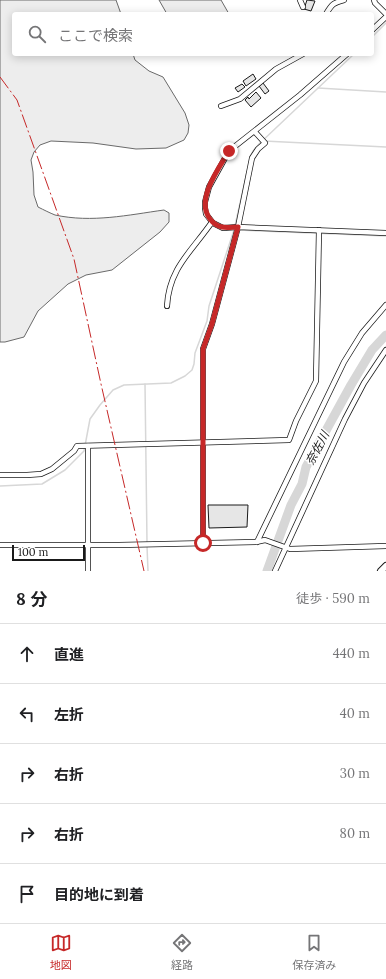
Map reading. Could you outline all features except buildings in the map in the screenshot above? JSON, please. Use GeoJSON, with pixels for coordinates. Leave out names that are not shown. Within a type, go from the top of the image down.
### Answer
{"type":"FeatureCollection","features":[{"type":"Feature","properties":{"kind":"main road"},"geometry":{"type":"LineString","coordinates":[[381,571],[386,566]]}},
{"type":"Feature","properties":{"kind":"street"},"geometry":{"type":"LineString","coordinates":[[300,0],[303,7]]}},
{"type":"Feature","properties":{"kind":"street"},"geometry":{"type":"LineString","coordinates":[[327,0],[330,7]]}},
{"type":"Feature","properties":{"kind":"street"},"geometry":{"type":"LineString","coordinates":[[327,12],[334,3],[344,0]]}},
{"type":"Feature","properties":{"kind":"street"},"geometry":{"type":"LineString","coordinates":[[374,0],[386,16],[374,28]]}},
{"type":"Feature","properties":{"kind":"street"},"geometry":{"type":"LineString","coordinates":[[222,106],[240,99],[276,69],[300,56]]}},
{"type":"Feature","properties":{"kind":"street"},"geometry":{"type":"LineString","coordinates":[[345,56],[255,132],[229,151],[209,187],[205,202],[206,214],[212,222],[223,228],[238,227],[386,233]]}},
{"type":"Feature","properties":{"kind":"street"},"geometry":{"type":"LineString","coordinates":[[203,543],[203,347],[212,324],[238,227],[252,158],[258,149],[265,143],[255,132]]}},
{"type":"Feature","properties":{"kind":"street"},"geometry":{"type":"LineString","coordinates":[[167,306],[168,292],[172,279],[182,261],[212,222]]}},
{"type":"Feature","properties":{"kind":"street"},"geometry":{"type":"LineString","coordinates":[[0,475],[41,474],[52,469],[74,451],[77,446],[289,440],[296,421],[316,381],[319,230]]}},
{"type":"Feature","properties":{"kind":"street"},"geometry":{"type":"LineString","coordinates":[[257,542],[344,362],[362,334],[386,305]]}},
{"type":"Feature","properties":{"kind":"street"},"geometry":{"type":"LineString","coordinates":[[275,571],[284,547],[345,419],[364,383],[386,350]]}},
{"type":"Feature","properties":{"kind":"street"},"geometry":{"type":"LineString","coordinates":[[88,446],[88,571]]}},
{"type":"Feature","properties":{"kind":"street"},"geometry":{"type":"LineString","coordinates":[[0,545],[257,542],[265,540],[290,549],[386,546]]}},
{"type":"Feature","properties":{"kind":"shaded area"},"geometry":{"type":"Polygon","coordinates":[[[0,0],[116,0],[120,12],[12,12],[12,56],[134,56],[135,60],[149,71],[163,77],[185,113],[189,125],[188,133],[184,140],[166,148],[136,149],[93,143],[51,141],[40,145],[34,152],[31,160],[34,195],[38,207],[55,215],[96,218],[164,210],[169,213],[169,222],[160,232],[112,270],[86,275],[68,284],[38,311],[24,337],[0,342],[0,0]]]}},
{"type":"Feature","properties":{"kind":"shaded area"},"geometry":{"type":"Polygon","coordinates":[[[159,0],[221,0],[228,12],[166,12],[159,0]]]}},
{"type":"Feature","properties":{"kind":"waterway"},"geometry":{"type":"LineString","coordinates":[[374,35],[386,23]]}},
{"type":"Feature","properties":{"kind":"waterway"},"geometry":{"type":"LineString","coordinates":[[250,157],[259,144],[352,56]]}},
{"type":"Feature","properties":{"kind":"waterway"},"geometry":{"type":"LineString","coordinates":[[318,88],[386,92]]}},
{"type":"Feature","properties":{"kind":"waterway"},"geometry":{"type":"LineString","coordinates":[[264,141],[386,147]]}},
{"type":"Feature","properties":{"kind":"waterway"},"geometry":{"type":"LineString","coordinates":[[0,486],[42,484],[65,470],[84,451],[90,419],[113,390],[124,385],[171,383],[185,376],[192,370],[195,353],[207,321],[209,306],[234,230],[247,172]]}},
{"type":"Feature","properties":{"kind":"waterway"},"geometry":{"type":"LineString","coordinates":[[238,230],[386,236]]}},
{"type":"Feature","properties":{"kind":"waterway","name":"奈佐川"},"geometry":{"type":"LineString","coordinates":[[267,571],[291,505],[302,484],[306,467],[372,350],[386,335]]}},
{"type":"Feature","properties":{"kind":"waterway"},"geometry":{"type":"LineString","coordinates":[[145,384],[147,543]]}},
{"type":"Feature","properties":{"kind":"waterway"},"geometry":{"type":"LineString","coordinates":[[147,546],[148,571]]}},
{"type":"Feature","properties":{"kind":"power"},"geometry":{"type":"LineString","coordinates":[[0,77],[17,100],[74,259],[144,571]]}},
{"type":"Feature","properties":{"kind":"route"},"geometry":{"type":"LineString","coordinates":[[203,543],[203,347],[212,324],[238,227],[223,228],[213,223],[206,214],[205,202],[209,187],[229,151]]}}]}
